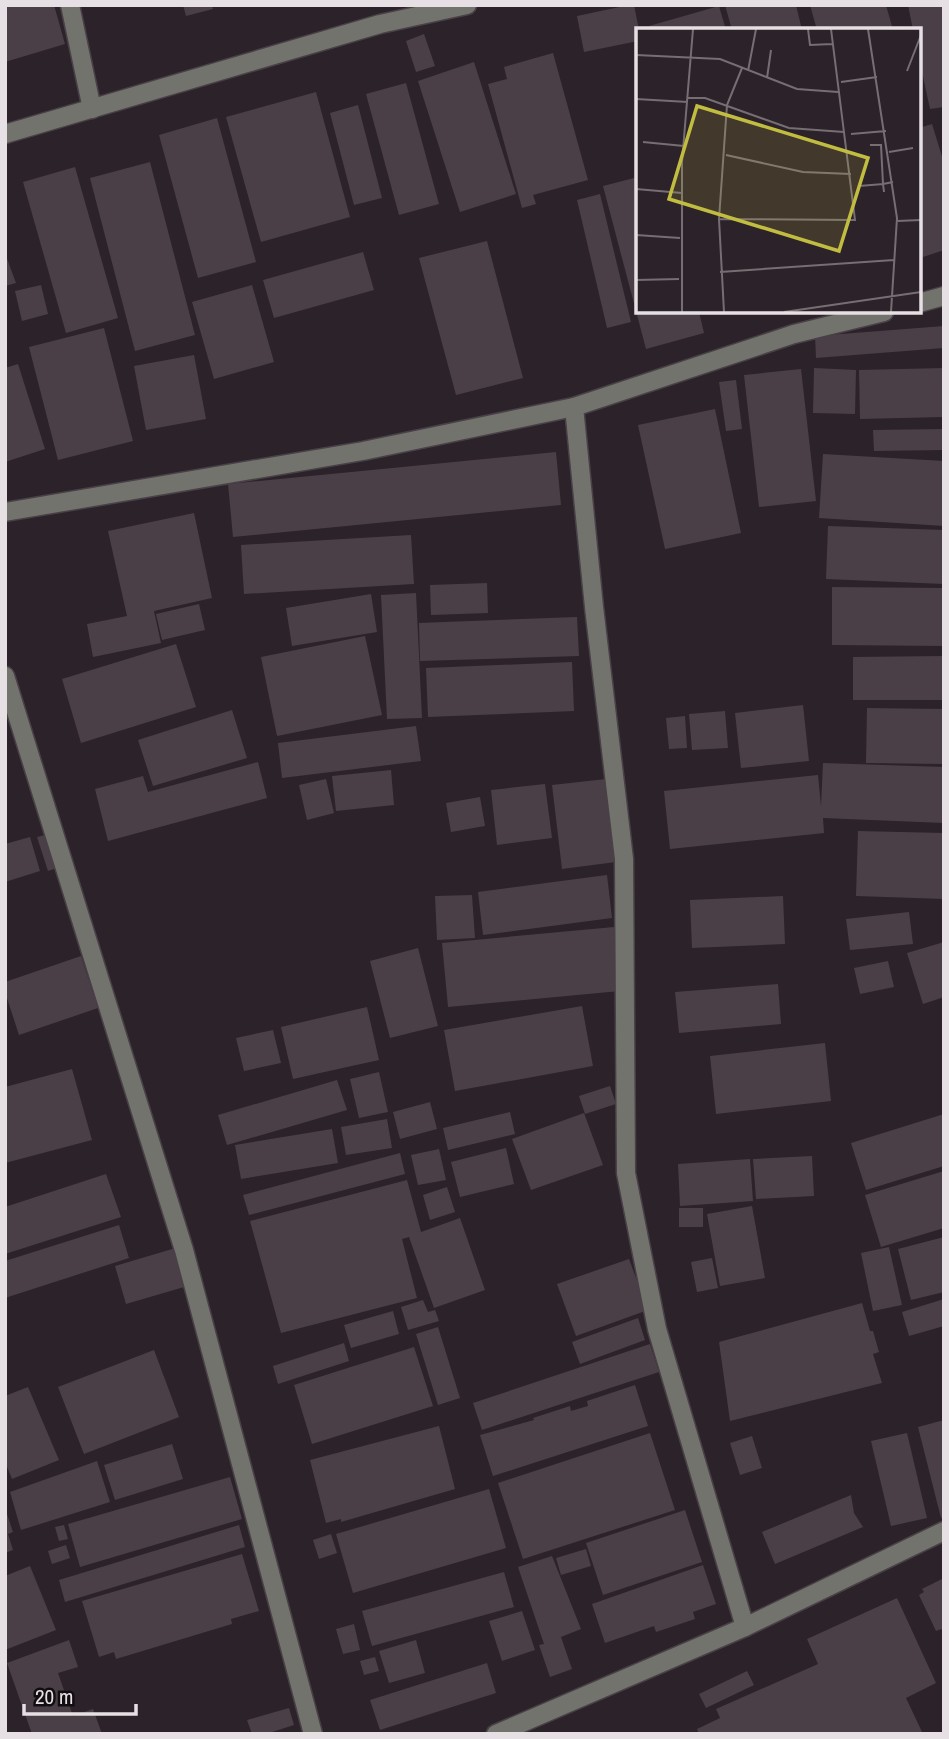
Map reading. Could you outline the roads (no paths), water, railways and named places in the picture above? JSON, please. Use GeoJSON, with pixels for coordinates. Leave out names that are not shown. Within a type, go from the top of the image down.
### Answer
{"type":"FeatureCollection","features":[{"type":"Feature","properties":{"kind":"street"},"geometry":{"type":"LineString","coordinates":[[70,5],[92,109]]}},
{"type":"Feature","properties":{"kind":"street"},"geometry":{"type":"LineString","coordinates":[[5,134],[380,24],[467,5]]}},
{"type":"Feature","properties":{"kind":"street"},"geometry":{"type":"LineString","coordinates":[[921,302],[944,296]]}},
{"type":"Feature","properties":{"kind":"street"},"geometry":{"type":"LineString","coordinates":[[5,512],[363,451],[574,407],[794,334],[880,313]]}},
{"type":"Feature","properties":{"kind":"street"},"geometry":{"type":"LineString","coordinates":[[574,407],[624,859],[626,1173],[657,1329],[745,1627]]}},
{"type":"Feature","properties":{"kind":"street"},"geometry":{"type":"LineString","coordinates":[[5,677],[184,1251],[313,1734]]}},
{"type":"Feature","properties":{"kind":"street"},"geometry":{"type":"LineString","coordinates":[[496,1734],[745,1627],[944,1531]]}}]}
